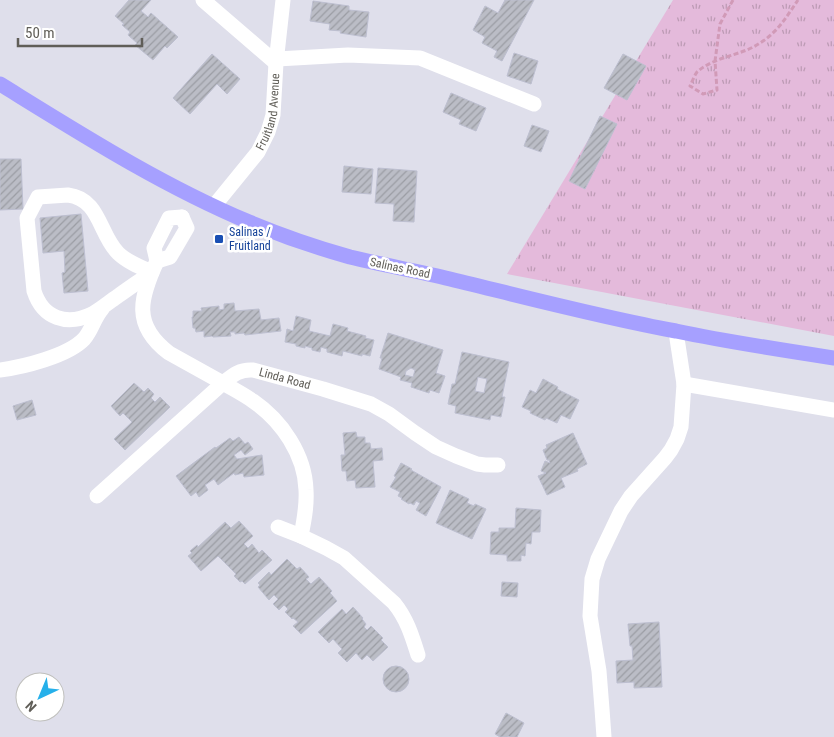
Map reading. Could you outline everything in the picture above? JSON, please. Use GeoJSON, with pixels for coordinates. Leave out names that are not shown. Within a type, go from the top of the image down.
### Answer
{"type":"FeatureCollection","features":[{"type":"Feature","properties":{"kind":"main road","name":"Salinas Road"},"geometry":{"type":"LineString","coordinates":[[0,84],[145,172],[214,206],[274,232],[350,256],[585,312],[676,332],[834,358]]}},
{"type":"Feature","properties":{"kind":"street"},"geometry":{"type":"LineString","coordinates":[[203,0],[276,61],[348,55],[420,58],[534,104]]}},
{"type":"Feature","properties":{"kind":"street","name":"Fruitland Avenue"},"geometry":{"type":"LineString","coordinates":[[214,206],[251,162],[264,143],[271,124],[283,0]]}},
{"type":"Feature","properties":{"kind":"street"},"geometry":{"type":"LineString","coordinates":[[75,196],[89,205],[118,253],[130,261],[155,266],[104,306],[85,316],[66,320],[53,317],[41,306],[34,291],[27,218],[38,197],[75,196]]}},
{"type":"Feature","properties":{"kind":"street"},"geometry":{"type":"LineString","coordinates":[[193,196],[182,216],[169,218],[154,248],[155,266],[148,281],[143,301],[144,321],[155,341],[169,353],[253,401],[280,426],[294,448],[303,470],[306,491],[305,516],[301,536]]}},
{"type":"Feature","properties":{"kind":"street"},"geometry":{"type":"LineString","coordinates":[[0,370],[23,366],[76,346],[85,338],[96,316],[104,306]]}},
{"type":"Feature","properties":{"kind":"street"},"geometry":{"type":"LineString","coordinates":[[604,737],[598,671],[590,616],[592,579],[598,559],[621,511],[631,496],[665,458],[677,439],[681,427],[684,384],[676,332]]}},
{"type":"Feature","properties":{"kind":"street","name":"Linda Road"},"geometry":{"type":"LineString","coordinates":[[97,496],[223,383],[241,370],[247,369],[359,399],[380,408],[425,440],[456,456],[477,464],[498,465]]}},
{"type":"Feature","properties":{"kind":"street"},"geometry":{"type":"LineString","coordinates":[[684,384],[834,410]]}},
{"type":"Feature","properties":{"kind":"street"},"geometry":{"type":"LineString","coordinates":[[278,527],[301,536],[344,558],[394,603],[410,628],[418,655]]}},
{"type":"Feature","properties":{"kind":"path"},"geometry":{"type":"LineString","coordinates":[[733,0],[720,24],[715,61],[716,90],[703,94],[690,86],[696,73],[715,61],[736,55],[760,44],[782,25],[798,0]]}},
{"type":"Feature","properties":{"kind":"green space"},"geometry":{"type":"Polygon","coordinates":[[[673,0],[834,0],[834,336],[507,274],[673,0]]]}},
{"type":"Feature","properties":{"kind":"building"},"geometry":{"type":"Polygon","coordinates":[[[129,0],[151,0],[141,11],[148,17],[151,13],[178,37],[167,48],[165,46],[153,60],[135,45],[137,43],[128,35],[130,32],[115,16],[129,0]]]}},
{"type":"Feature","properties":{"kind":"building"},"geometry":{"type":"Polygon","coordinates":[[[505,0],[534,0],[502,61],[494,57],[497,51],[482,43],[485,37],[473,30],[485,6],[498,13],[505,0]]]}},
{"type":"Feature","properties":{"kind":"building"},"geometry":{"type":"Polygon","coordinates":[[[313,1],[349,6],[349,10],[369,12],[366,37],[329,30],[330,24],[310,21],[313,1]]]}},
{"type":"Feature","properties":{"kind":"building"},"geometry":{"type":"Polygon","coordinates":[[[514,53],[538,61],[531,84],[507,76],[514,53]]]}},
{"type":"Feature","properties":{"kind":"building"},"geometry":{"type":"Polygon","coordinates":[[[212,54],[240,79],[227,94],[217,84],[190,114],[173,98],[212,54]]]}},
{"type":"Feature","properties":{"kind":"building"},"geometry":{"type":"Polygon","coordinates":[[[623,54],[646,66],[627,100],[604,88],[623,54]]]}},
{"type":"Feature","properties":{"kind":"building"},"geometry":{"type":"Polygon","coordinates":[[[451,93],[486,108],[476,131],[459,124],[461,120],[443,112],[451,93]]]}},
{"type":"Feature","properties":{"kind":"building"},"geometry":{"type":"Polygon","coordinates":[[[600,116],[617,124],[585,189],[569,181],[600,116]]]}},
{"type":"Feature","properties":{"kind":"building"},"geometry":{"type":"Polygon","coordinates":[[[532,125],[549,131],[541,152],[524,146],[532,125]]]}},
{"type":"Feature","properties":{"kind":"building"},"geometry":{"type":"Polygon","coordinates":[[[0,159],[21,159],[23,209],[0,210],[0,159]]]}},
{"type":"Feature","properties":{"kind":"building"},"geometry":{"type":"Polygon","coordinates":[[[344,166],[373,169],[371,194],[342,192],[344,166]]]}},
{"type":"Feature","properties":{"kind":"building"},"geometry":{"type":"Polygon","coordinates":[[[378,168],[417,171],[414,222],[393,221],[394,204],[375,203],[378,168]]]}},
{"type":"Feature","properties":{"kind":"building"},"geometry":{"type":"Polygon","coordinates":[[[81,214],[88,291],[64,293],[62,273],[65,272],[64,251],[43,253],[40,218],[81,214]]]}},
{"type":"Feature","properties":{"kind":"building"},"geometry":{"type":"Polygon","coordinates":[[[234,303],[235,311],[259,309],[261,320],[279,318],[281,331],[245,335],[244,333],[235,334],[235,332],[230,332],[231,336],[204,337],[204,331],[196,332],[195,328],[193,328],[193,311],[202,311],[201,308],[219,306],[219,310],[224,309],[224,304],[234,303]]]}},
{"type":"Feature","properties":{"kind":"building"},"geometry":{"type":"Polygon","coordinates":[[[296,316],[311,320],[309,331],[330,336],[333,324],[348,328],[347,331],[374,340],[370,356],[343,351],[342,356],[327,352],[327,349],[321,347],[320,352],[305,346],[305,348],[285,342],[287,329],[293,331],[296,316]]]}},
{"type":"Feature","properties":{"kind":"building"},"geometry":{"type":"Polygon","coordinates":[[[388,333],[443,350],[436,373],[445,376],[439,393],[430,390],[429,393],[411,387],[412,383],[400,380],[401,377],[379,369],[382,358],[380,358],[388,333]],[[411,368],[406,371],[405,375],[413,377],[415,370],[411,368]]]}},
{"type":"Feature","properties":{"kind":"building"},"geometry":{"type":"Polygon","coordinates":[[[462,352],[509,362],[502,397],[505,397],[501,417],[491,415],[490,420],[455,413],[456,406],[448,404],[452,384],[455,384],[462,352]],[[478,377],[475,391],[484,393],[487,379],[478,377]]]}},
{"type":"Feature","properties":{"kind":"building"},"geometry":{"type":"Polygon","coordinates":[[[543,379],[558,387],[557,389],[579,400],[570,419],[561,415],[557,423],[546,418],[545,420],[522,407],[530,390],[536,393],[543,379]]]}},
{"type":"Feature","properties":{"kind":"building"},"geometry":{"type":"Polygon","coordinates":[[[134,383],[144,392],[148,388],[154,394],[151,398],[155,402],[160,397],[170,407],[125,450],[114,439],[132,422],[123,413],[120,416],[111,406],[134,383]]]}},
{"type":"Feature","properties":{"kind":"building"},"geometry":{"type":"Polygon","coordinates":[[[32,400],[36,415],[17,420],[13,406],[32,400]]]}},
{"type":"Feature","properties":{"kind":"building"},"geometry":{"type":"Polygon","coordinates":[[[356,432],[357,437],[365,437],[365,443],[370,443],[371,449],[382,448],[383,460],[373,461],[375,487],[356,488],[355,480],[347,481],[346,471],[342,471],[341,455],[345,455],[343,433],[356,432]]]}},
{"type":"Feature","properties":{"kind":"building"},"geometry":{"type":"Polygon","coordinates":[[[573,433],[587,464],[577,469],[578,471],[561,478],[565,487],[547,495],[538,476],[546,473],[541,471],[545,461],[550,463],[543,450],[547,448],[546,445],[573,433]]]}},
{"type":"Feature","properties":{"kind":"building"},"geometry":{"type":"Polygon","coordinates":[[[239,437],[245,444],[248,442],[253,449],[245,455],[241,450],[234,455],[237,459],[262,455],[264,475],[244,477],[243,473],[235,475],[234,473],[218,485],[214,479],[205,485],[208,490],[199,497],[196,492],[191,496],[176,476],[215,447],[230,438],[233,441],[239,437]]]}},
{"type":"Feature","properties":{"kind":"building"},"geometry":{"type":"Polygon","coordinates":[[[401,463],[441,487],[426,516],[416,510],[420,503],[416,501],[414,505],[409,504],[398,496],[400,492],[390,487],[401,463]]]}},
{"type":"Feature","properties":{"kind":"building"},"geometry":{"type":"Polygon","coordinates":[[[450,490],[469,499],[467,503],[486,509],[472,539],[436,523],[450,490]]]}},
{"type":"Feature","properties":{"kind":"building"},"geometry":{"type":"Polygon","coordinates":[[[516,508],[541,510],[540,532],[532,532],[531,544],[526,543],[525,556],[521,555],[521,561],[507,561],[507,555],[490,554],[491,532],[499,532],[499,528],[515,528],[516,508]]]}},
{"type":"Feature","properties":{"kind":"building"},"geometry":{"type":"Polygon","coordinates":[[[239,521],[253,536],[244,544],[248,548],[252,544],[259,553],[262,550],[272,560],[245,584],[234,576],[236,574],[218,556],[201,571],[188,556],[192,553],[190,551],[197,545],[198,547],[225,522],[231,528],[239,521]]]}},
{"type":"Feature","properties":{"kind":"building"},"geometry":{"type":"Polygon","coordinates":[[[287,559],[297,569],[300,567],[309,577],[306,579],[311,584],[319,577],[332,591],[330,593],[337,601],[301,634],[293,626],[298,622],[285,612],[288,609],[284,605],[279,610],[273,604],[278,599],[274,595],[269,600],[258,587],[260,585],[258,583],[269,572],[271,575],[287,559]]]}},
{"type":"Feature","properties":{"kind":"building"},"geometry":{"type":"Polygon","coordinates":[[[502,582],[518,583],[517,597],[501,596],[502,582]]]}},
{"type":"Feature","properties":{"kind":"building"},"geometry":{"type":"Polygon","coordinates":[[[353,607],[363,618],[366,624],[364,627],[367,630],[371,626],[383,638],[381,640],[388,647],[373,661],[367,655],[362,660],[356,653],[347,662],[338,653],[342,649],[333,639],[329,643],[318,632],[342,609],[346,614],[353,607]]]}},
{"type":"Feature","properties":{"kind":"building"},"geometry":{"type":"Polygon","coordinates":[[[659,622],[662,687],[634,688],[634,682],[617,683],[616,661],[633,660],[628,624],[659,622]]]}},
{"type":"Feature","properties":{"kind":"building"},"geometry":{"type":"Polygon","coordinates":[[[396,666],[406,669],[409,679],[406,689],[396,692],[386,689],[383,679],[386,669],[396,666]]]}},
{"type":"Feature","properties":{"kind":"building"},"geometry":{"type":"Polygon","coordinates":[[[506,713],[524,723],[517,737],[500,737],[495,734],[506,713]]]}},
{"type":"Feature","properties":{"kind":"place","name":"Salinas / Fruitland"},"geometry":{"type":"Point","coordinates":[219,239]}}]}
